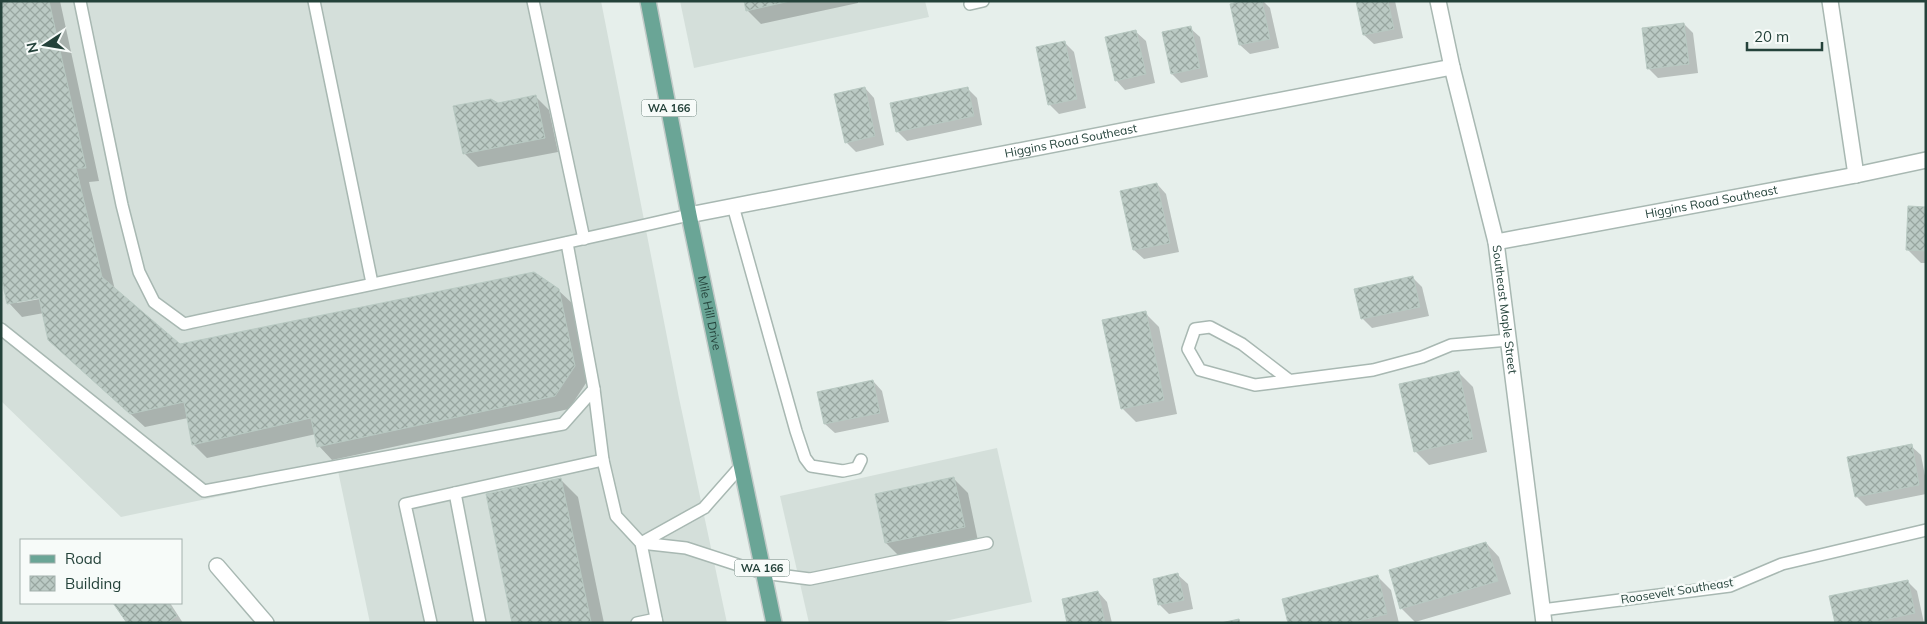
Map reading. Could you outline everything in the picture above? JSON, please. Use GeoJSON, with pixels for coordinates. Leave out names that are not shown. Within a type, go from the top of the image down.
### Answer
{"type":"FeatureCollection","features":[{"type":"Feature","properties":{"kind":"main road","name":"Mile Hill Drive"},"geometry":{"type":"LineString","coordinates":[[648,1],[688,214],[774,623]]}},
{"type":"Feature","properties":{"kind":"street","name":"Southeast Maple Street"},"geometry":{"type":"LineString","coordinates":[[1438,1],[1452,67],[1496,242],[1543,616]]}},
{"type":"Feature","properties":{"kind":"street"},"geometry":{"type":"LineString","coordinates":[[1830,1],[1856,175]]}},
{"type":"Feature","properties":{"kind":"street","name":"Higgins Road Southeast"},"geometry":{"type":"LineString","coordinates":[[688,214],[1452,67]]}},
{"type":"Feature","properties":{"kind":"street","name":"Higgins Road Southeast"},"geometry":{"type":"LineString","coordinates":[[1496,242],[1856,175],[1926,160]]}},
{"type":"Feature","properties":{"kind":"street"},"geometry":{"type":"LineString","coordinates":[[217,566],[266,623]]}},
{"type":"Feature","properties":{"kind":"lane"},"geometry":{"type":"LineString","coordinates":[[80,1],[122,205],[139,272],[154,302],[184,324],[568,243],[688,214]]}},
{"type":"Feature","properties":{"kind":"lane"},"geometry":{"type":"LineString","coordinates":[[314,1],[362,226],[372,283]]}},
{"type":"Feature","properties":{"kind":"lane"},"geometry":{"type":"LineString","coordinates":[[533,1],[584,239]]}},
{"type":"Feature","properties":{"kind":"lane"},"geometry":{"type":"LineString","coordinates":[[970,4],[982,1]]}},
{"type":"Feature","properties":{"kind":"lane"},"geometry":{"type":"LineString","coordinates":[[733,206],[805,458],[811,466],[843,471],[857,468],[861,460]]}},
{"type":"Feature","properties":{"kind":"lane"},"geometry":{"type":"LineString","coordinates":[[568,243],[594,389],[603,460],[616,516],[641,544],[657,621],[637,623]]}},
{"type":"Feature","properties":{"kind":"lane"},"geometry":{"type":"LineString","coordinates":[[1288,380],[1242,344],[1210,326],[1195,329],[1188,349],[1200,370],[1255,385],[1373,370],[1422,357],[1451,345],[1509,340]]}},
{"type":"Feature","properties":{"kind":"lane"},"geometry":{"type":"LineString","coordinates":[[1,329],[204,491],[563,424],[594,389]]}},
{"type":"Feature","properties":{"kind":"lane"},"geometry":{"type":"LineString","coordinates":[[431,623],[405,504],[603,460]]}},
{"type":"Feature","properties":{"kind":"lane"},"geometry":{"type":"LineString","coordinates":[[641,544],[704,508],[741,466]]}},
{"type":"Feature","properties":{"kind":"lane"},"geometry":{"type":"LineString","coordinates":[[455,493],[480,623]]}},
{"type":"Feature","properties":{"kind":"lane","name":"Roosevelt Southeast"},"geometry":{"type":"LineString","coordinates":[[1543,616],[1730,586],[1782,564],[1926,530]]}},
{"type":"Feature","properties":{"kind":"lane"},"geometry":{"type":"LineString","coordinates":[[641,544],[686,548],[763,573],[810,579],[987,543]]}},
{"type":"Feature","properties":{"kind":"shaded area"},"geometry":{"type":"Polygon","coordinates":[[[1,1],[601,1],[679,398],[727,623],[370,623],[338,471],[121,517],[1,401],[1,1]]]}},
{"type":"Feature","properties":{"kind":"shaded area"},"geometry":{"type":"Polygon","coordinates":[[[680,1],[925,1],[929,17],[694,68],[680,1]]]}},
{"type":"Feature","properties":{"kind":"shaded area"},"geometry":{"type":"Polygon","coordinates":[[[997,448],[1032,602],[936,623],[809,623],[780,496],[997,448]]]}},
{"type":"Feature","properties":{"kind":"building"},"geometry":{"type":"Polygon","coordinates":[[[1,1],[49,1],[86,168],[76,168],[102,277],[180,344],[534,272],[559,289],[575,366],[555,396],[317,447],[311,418],[192,445],[184,402],[130,414],[48,340],[39,298],[7,304],[1,275],[1,1]]]}},
{"type":"Feature","properties":{"kind":"building"},"geometry":{"type":"Polygon","coordinates":[[[744,1],[790,1],[746,11],[744,1]]]}},
{"type":"Feature","properties":{"kind":"building"},"geometry":{"type":"Polygon","coordinates":[[[1242,1],[1262,1],[1270,39],[1239,45],[1230,4],[1242,1]]]}},
{"type":"Feature","properties":{"kind":"building"},"geometry":{"type":"Polygon","coordinates":[[[1356,1],[1388,1],[1394,29],[1363,35],[1356,1]]]}},
{"type":"Feature","properties":{"kind":"building"},"geometry":{"type":"Polygon","coordinates":[[[1684,23],[1689,64],[1647,69],[1642,28],[1684,23]]]}},
{"type":"Feature","properties":{"kind":"building"},"geometry":{"type":"Polygon","coordinates":[[[1191,26],[1200,68],[1171,74],[1162,32],[1191,26]]]}},
{"type":"Feature","properties":{"kind":"building"},"geometry":{"type":"Polygon","coordinates":[[[1136,30],[1146,74],[1115,81],[1105,37],[1136,30]]]}},
{"type":"Feature","properties":{"kind":"building"},"geometry":{"type":"Polygon","coordinates":[[[1065,41],[1077,99],[1048,105],[1036,47],[1065,41]]]}},
{"type":"Feature","properties":{"kind":"building"},"geometry":{"type":"Polygon","coordinates":[[[865,87],[875,136],[845,143],[834,94],[865,87]]]}},
{"type":"Feature","properties":{"kind":"building"},"geometry":{"type":"Polygon","coordinates":[[[968,87],[974,116],[896,132],[890,103],[968,87]]]}},
{"type":"Feature","properties":{"kind":"building"},"geometry":{"type":"Polygon","coordinates":[[[536,95],[545,138],[463,154],[453,106],[491,99],[498,103],[536,95]]]}},
{"type":"Feature","properties":{"kind":"building"},"geometry":{"type":"Polygon","coordinates":[[[1157,183],[1170,243],[1133,250],[1120,191],[1157,183]]]}},
{"type":"Feature","properties":{"kind":"building"},"geometry":{"type":"Polygon","coordinates":[[[1908,206],[1926,207],[1926,251],[1906,250],[1908,206]]]}},
{"type":"Feature","properties":{"kind":"building"},"geometry":{"type":"Polygon","coordinates":[[[1413,276],[1420,307],[1361,319],[1354,289],[1413,276]]]}},
{"type":"Feature","properties":{"kind":"building"},"geometry":{"type":"Polygon","coordinates":[[[1146,311],[1164,400],[1121,409],[1102,320],[1146,311]]]}},
{"type":"Feature","properties":{"kind":"building"},"geometry":{"type":"Polygon","coordinates":[[[1459,371],[1473,439],[1414,452],[1399,384],[1459,371]]]}},
{"type":"Feature","properties":{"kind":"building"},"geometry":{"type":"Polygon","coordinates":[[[873,380],[880,413],[824,424],[817,392],[873,380]]]}},
{"type":"Feature","properties":{"kind":"building"},"geometry":{"type":"Polygon","coordinates":[[[1912,444],[1919,485],[1855,497],[1847,457],[1912,444]]]}},
{"type":"Feature","properties":{"kind":"building"},"geometry":{"type":"Polygon","coordinates":[[[954,477],[965,527],[885,543],[875,494],[954,477]]]}},
{"type":"Feature","properties":{"kind":"building"},"geometry":{"type":"Polygon","coordinates":[[[561,478],[591,622],[512,623],[486,494],[561,478]]]}},
{"type":"Feature","properties":{"kind":"building"},"geometry":{"type":"Polygon","coordinates":[[[1486,542],[1498,581],[1400,609],[1389,570],[1486,542]]]}},
{"type":"Feature","properties":{"kind":"building"},"geometry":{"type":"Polygon","coordinates":[[[1178,573],[1184,600],[1158,605],[1153,579],[1178,573]]]}},
{"type":"Feature","properties":{"kind":"building"},"geometry":{"type":"Polygon","coordinates":[[[1378,575],[1387,614],[1350,623],[1288,623],[1282,599],[1378,575]]]}},
{"type":"Feature","properties":{"kind":"building"},"geometry":{"type":"Polygon","coordinates":[[[1908,580],[1915,613],[1870,623],[1835,623],[1829,596],[1908,580]]]}},
{"type":"Feature","properties":{"kind":"building"},"geometry":{"type":"Polygon","coordinates":[[[1098,591],[1105,623],[1067,623],[1062,599],[1098,591]]]}},
{"type":"Feature","properties":{"kind":"building"},"geometry":{"type":"Polygon","coordinates":[[[114,604],[169,604],[177,616],[167,623],[127,623],[114,604]]]}},
{"type":"Feature","properties":{"kind":"building"},"geometry":{"type":"Polygon","coordinates":[[[1239,619],[1240,623],[1221,623],[1239,619]]]}}]}
